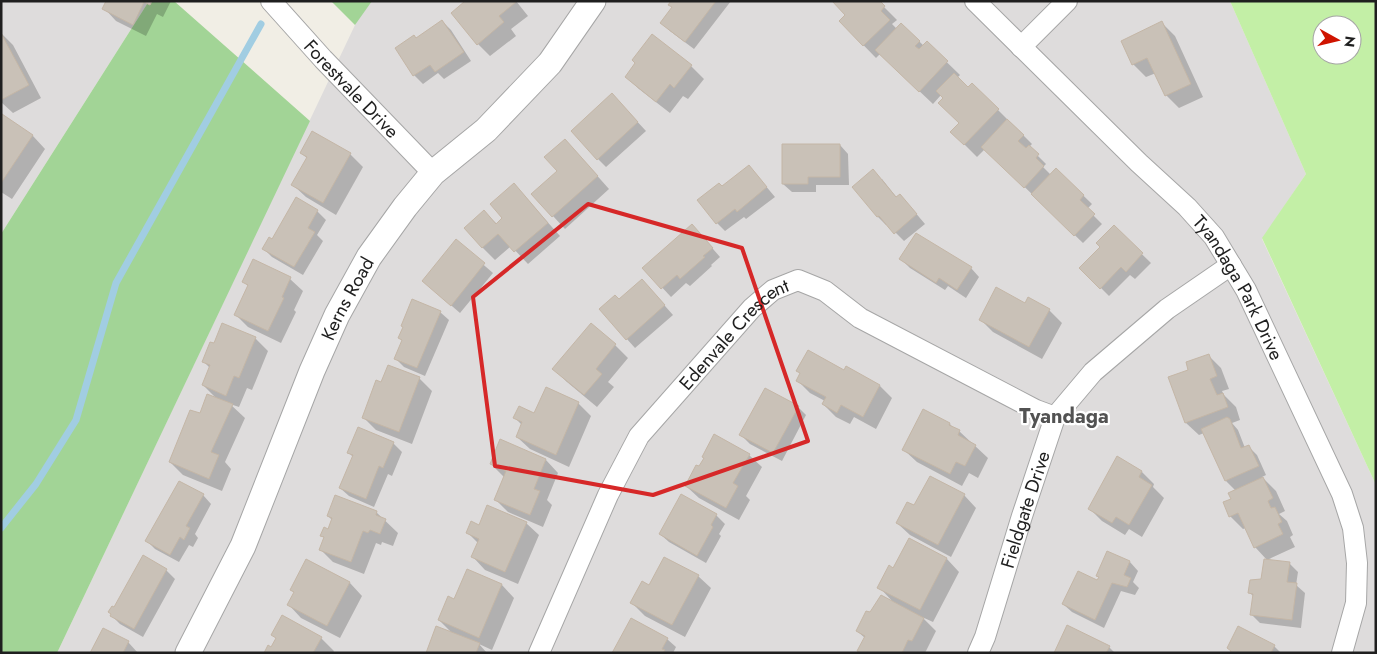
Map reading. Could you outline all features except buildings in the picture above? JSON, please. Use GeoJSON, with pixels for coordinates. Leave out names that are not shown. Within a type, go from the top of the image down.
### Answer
{"type":"FeatureCollection","features":[{"type":"Feature","properties":{"kind":"street","name":"Forestvale Drive"},"geometry":{"type":"LineString","coordinates":[[271,1],[323,59],[433,173]]}},
{"type":"Feature","properties":{"kind":"street","name":"Kerns Road"},"geometry":{"type":"LineString","coordinates":[[188,653],[243,546],[312,371],[337,315],[369,256],[405,206],[433,173],[486,130],[550,63],[593,1]]}},
{"type":"Feature","properties":{"kind":"street","name":"Tyandaga Park Drive"},"geometry":{"type":"LineString","coordinates":[[975,1],[1139,163],[1187,207],[1214,237],[1246,290],[1342,494],[1353,528],[1357,563],[1356,603],[1342,653]]}},
{"type":"Feature","properties":{"kind":"street"},"geometry":{"type":"LineString","coordinates":[[1021,47],[1067,1]]}},
{"type":"Feature","properties":{"kind":"street","name":"Fieldgate Drive"},"geometry":{"type":"LineString","coordinates":[[978,653],[985,637],[1022,516],[1055,418],[1093,372],[1168,309],[1231,265]]}},
{"type":"Feature","properties":{"kind":"street","name":"Edenvale Crescent"},"geometry":{"type":"LineString","coordinates":[[539,653],[608,495],[639,436],[752,308],[773,290],[798,280],[826,291],[860,318],[1036,410],[1055,418]]}},
{"type":"Feature","properties":{"kind":"highlighted area"},"geometry":{"type":"Polygon","coordinates":[[[588,204],[742,248],[808,441],[653,495],[495,466],[473,297],[588,204]]]}},
{"type":"Feature","properties":{"kind":"shaded area"},"geometry":{"type":"Polygon","coordinates":[[[1,1],[149,1],[1,234],[1,1]]]}},
{"type":"Feature","properties":{"kind":"shaded area"},"geometry":{"type":"Polygon","coordinates":[[[369,1],[1230,1],[1306,174],[1262,239],[1376,485],[1376,653],[57,653],[355,25],[369,1]]]}},
{"type":"Feature","properties":{"kind":"green space"},"geometry":{"type":"Polygon","coordinates":[[[149,1],[174,1],[310,121],[57,653],[1,653],[1,234],[149,1]]]}},
{"type":"Feature","properties":{"kind":"green space"},"geometry":{"type":"Polygon","coordinates":[[[331,1],[372,1],[355,25],[331,1]]]}},
{"type":"Feature","properties":{"kind":"green space"},"geometry":{"type":"Polygon","coordinates":[[[1230,1],[1376,1],[1376,485],[1262,238],[1306,174],[1230,1]]]}},
{"type":"Feature","properties":{"kind":"waterway"},"geometry":{"type":"LineString","coordinates":[[1,528],[36,484],[76,420],[116,283],[261,24]]}},
{"type":"Feature","properties":{"kind":"district","name":"Tyandaga"},"geometry":{"type":"Point","coordinates":[1064,416]}}]}
